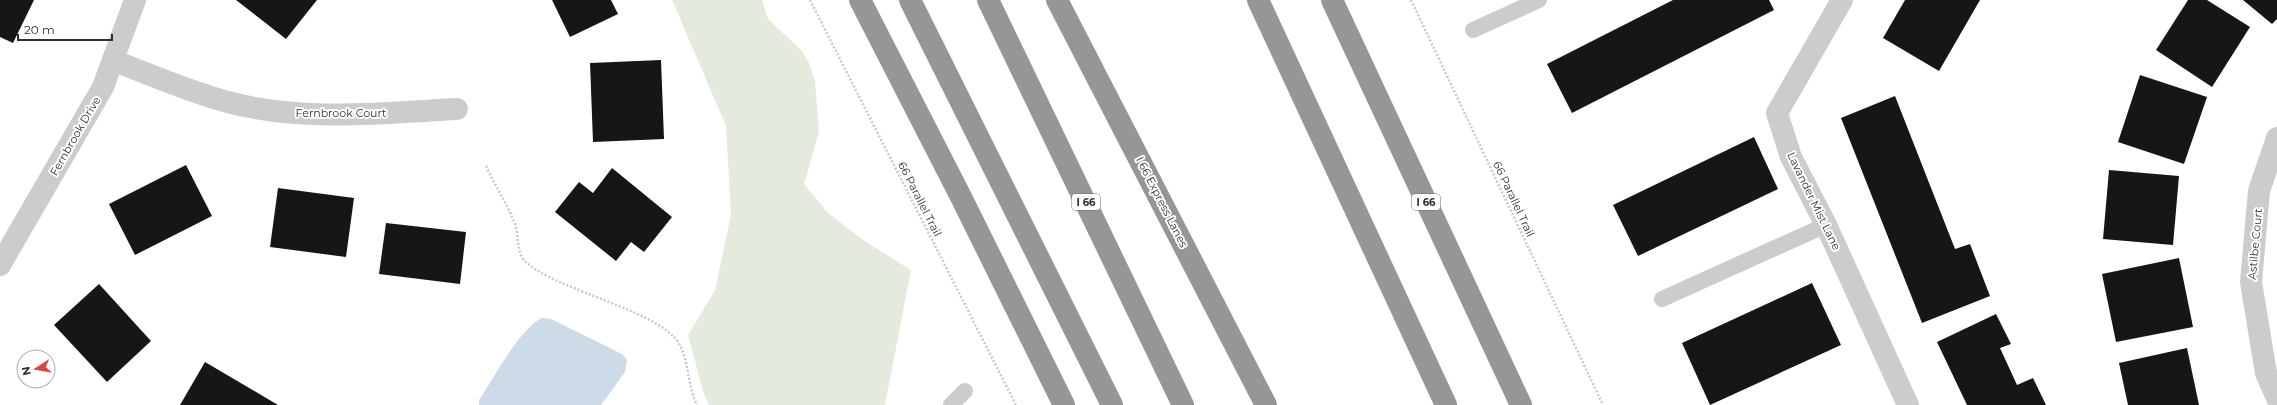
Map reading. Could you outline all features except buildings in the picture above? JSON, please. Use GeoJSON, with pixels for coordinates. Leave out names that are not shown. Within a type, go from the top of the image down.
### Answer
{"type":"FeatureCollection","features":[{"type":"Feature","properties":{"kind":"highway"},"geometry":{"type":"LineString","coordinates":[[860,0],[961,197],[1064,405]]}},
{"type":"Feature","properties":{"kind":"highway"},"geometry":{"type":"LineString","coordinates":[[910,0],[1112,405]]}},
{"type":"Feature","properties":{"kind":"highway","name":"I 66"},"geometry":{"type":"LineString","coordinates":[[988,0],[1183,405]]}},
{"type":"Feature","properties":{"kind":"highway","name":"I 66 Express Lanes"},"geometry":{"type":"LineString","coordinates":[[1057,0],[1266,405]]}},
{"type":"Feature","properties":{"kind":"highway"},"geometry":{"type":"LineString","coordinates":[[1258,0],[1446,405]]}},
{"type":"Feature","properties":{"kind":"highway","name":"I 66"},"geometry":{"type":"LineString","coordinates":[[1332,0],[1521,405]]}},
{"type":"Feature","properties":{"kind":"street","name":"Fernbrook Drive"},"geometry":{"type":"LineString","coordinates":[[0,265],[104,87],[135,0]]}},
{"type":"Feature","properties":{"kind":"street","name":"Lavander Mist Lane"},"geometry":{"type":"LineString","coordinates":[[1842,0],[1778,113],[1791,157],[1826,224],[1908,405]]}},
{"type":"Feature","properties":{"kind":"street","name":"Fernbrook Court"},"geometry":{"type":"LineString","coordinates":[[114,61],[197,93],[230,103],[290,113],[366,114],[457,109]]}},
{"type":"Feature","properties":{"kind":"street","name":"Astilbe Court"},"geometry":{"type":"LineString","coordinates":[[2277,138],[2259,191],[2251,282],[2266,373],[2277,398]]}},
{"type":"Feature","properties":{"kind":"lane"},"geometry":{"type":"LineString","coordinates":[[1473,30],[1539,0]]}},
{"type":"Feature","properties":{"kind":"lane"},"geometry":{"type":"LineString","coordinates":[[1662,299],[1826,224]]}},
{"type":"Feature","properties":{"kind":"lane"},"geometry":{"type":"LineString","coordinates":[[951,405],[965,391]]}},
{"type":"Feature","properties":{"kind":"path","name":"66 Parallel Trail"},"geometry":{"type":"LineString","coordinates":[[810,0],[1016,405]]}},
{"type":"Feature","properties":{"kind":"path","name":"66 Parallel Trail"},"geometry":{"type":"LineString","coordinates":[[1411,0],[1603,405]]}},
{"type":"Feature","properties":{"kind":"path"},"geometry":{"type":"LineString","coordinates":[[486,166],[515,225],[519,249],[524,260],[556,279],[650,320],[671,333],[681,346],[697,405]]}},
{"type":"Feature","properties":{"kind":"shaded area"},"geometry":{"type":"Polygon","coordinates":[[[672,0],[762,0],[768,19],[802,51],[809,63],[815,81],[819,132],[804,184],[828,213],[863,240],[911,270],[885,405],[709,405],[704,394],[688,335],[715,290],[731,215],[726,126],[672,0]]]}},
{"type":"Feature","properties":{"kind":"water"},"geometry":{"type":"Polygon","coordinates":[[[541,318],[551,319],[622,354],[627,360],[625,372],[601,405],[479,405],[479,400],[515,344],[532,325],[541,318]]]}}]}
